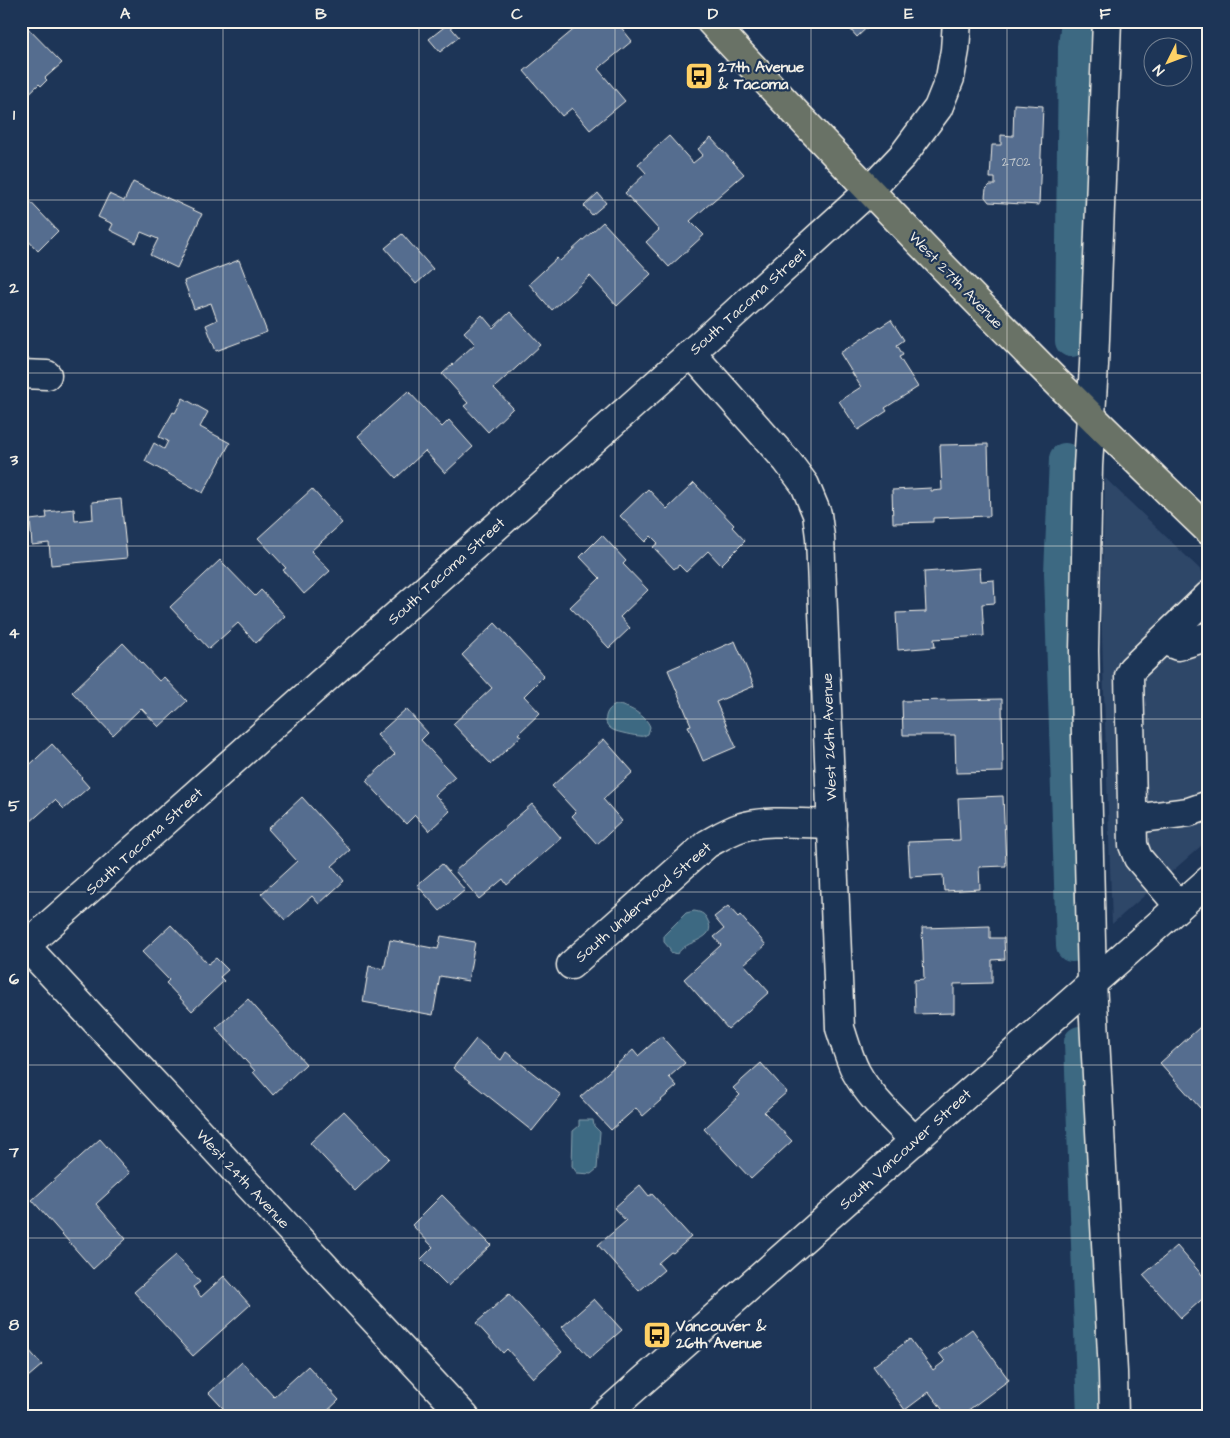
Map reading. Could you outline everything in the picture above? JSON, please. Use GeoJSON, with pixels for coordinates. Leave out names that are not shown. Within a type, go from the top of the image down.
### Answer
{"type":"FeatureCollection","features":[{"type":"Feature","properties":{"kind":"main road","name":"West 27th Avenue"},"geometry":{"type":"LineString","coordinates":[[710,21],[979,305],[1209,531]]}},
{"type":"Feature","properties":{"kind":"street","name":"South Tacoma Street"},"geometry":{"type":"LineString","coordinates":[[23,946],[870,191],[903,155],[938,108],[950,78],[955,50],[957,21]]}},
{"type":"Feature","properties":{"kind":"street"},"geometry":{"type":"LineString","coordinates":[[1107,21],[1094,365],[1088,466],[1084,651],[1092,982],[1114,1417]]}},
{"type":"Feature","properties":{"kind":"street","name":"West 26th Avenue"},"geometry":{"type":"LineString","coordinates":[[690,353],[787,461],[805,485],[817,514],[821,546],[840,1028],[857,1074],[873,1096],[914,1141]]}},
{"type":"Feature","properties":{"kind":"street"},"geometry":{"type":"LineString","coordinates":[[1179,906],[1138,858],[1133,845],[1129,676],[1132,669],[1209,595]]}},
{"type":"Feature","properties":{"kind":"street"},"geometry":{"type":"LineString","coordinates":[[1163,640],[1178,646],[1209,636]]}},
{"type":"Feature","properties":{"kind":"street"},"geometry":{"type":"LineString","coordinates":[[1132,820],[1189,812],[1209,805]]}},
{"type":"Feature","properties":{"kind":"street","name":"South Underwood Street"},"geometry":{"type":"LineString","coordinates":[[571,965],[707,844],[743,826],[767,823],[832,824]]}},
{"type":"Feature","properties":{"kind":"street","name":"South Vancouver Street"},"geometry":{"type":"LineString","coordinates":[[602,1417],[1209,880]]}},
{"type":"Feature","properties":{"kind":"street","name":"West 24th Avenue"},"geometry":{"type":"LineString","coordinates":[[23,946],[465,1417]]}},
{"type":"Feature","properties":{"kind":"shaded area"},"geometry":{"type":"Polygon","coordinates":[[[1105,478],[1209,578],[1209,839],[1112,924],[1101,608],[1105,478]]]}},
{"type":"Feature","properties":{"kind":"shaded area"},"geometry":{"type":"Polygon","coordinates":[[[616,705],[631,709],[641,715],[650,727],[648,734],[643,736],[634,735],[615,731],[609,727],[606,721],[607,713],[616,705]]]}},
{"type":"Feature","properties":{"kind":"shaded area"},"geometry":{"type":"Polygon","coordinates":[[[694,911],[702,913],[706,917],[710,926],[709,932],[681,949],[678,954],[670,952],[670,949],[664,942],[664,935],[686,913],[694,911]]]}},
{"type":"Feature","properties":{"kind":"shaded area"},"geometry":{"type":"Polygon","coordinates":[[[579,1120],[593,1120],[594,1126],[600,1132],[597,1169],[591,1174],[577,1173],[572,1166],[573,1131],[579,1126],[579,1120]]]}},
{"type":"Feature","properties":{"kind":"building"},"geometry":{"type":"Polygon","coordinates":[[[21,21],[62,63],[45,78],[47,80],[41,86],[39,84],[21,101],[21,21]]]}},
{"type":"Feature","properties":{"kind":"building"},"geometry":{"type":"Polygon","coordinates":[[[584,21],[616,21],[632,41],[598,69],[625,101],[590,130],[572,108],[562,116],[524,71],[584,21]]]}},
{"type":"Feature","properties":{"kind":"building"},"geometry":{"type":"Polygon","coordinates":[[[843,21],[874,21],[857,37],[843,21]]]}},
{"type":"Feature","properties":{"kind":"building"},"geometry":{"type":"Polygon","coordinates":[[[448,24],[459,37],[440,52],[429,39],[448,24]]]}},
{"type":"Feature","properties":{"kind":"building"},"geometry":{"type":"Polygon","coordinates":[[[1014,104],[1043,106],[1039,205],[989,202],[985,197],[986,189],[990,185],[995,185],[995,178],[990,178],[992,145],[1001,145],[1001,135],[1013,136],[1014,104]]]}},
{"type":"Feature","properties":{"kind":"building"},"geometry":{"type":"Polygon","coordinates":[[[669,136],[693,163],[703,155],[698,149],[711,138],[744,174],[690,221],[704,235],[669,267],[646,242],[659,230],[625,193],[646,173],[638,164],[669,136]]]}},
{"type":"Feature","properties":{"kind":"building"},"geometry":{"type":"Polygon","coordinates":[[[133,182],[202,214],[177,268],[150,255],[158,239],[141,232],[136,243],[110,230],[113,224],[98,217],[109,194],[124,201],[133,182]]]}},
{"type":"Feature","properties":{"kind":"building"},"geometry":{"type":"Polygon","coordinates":[[[21,192],[58,231],[38,251],[21,235],[21,192]]]}},
{"type":"Feature","properties":{"kind":"building"},"geometry":{"type":"Polygon","coordinates":[[[598,193],[606,203],[592,215],[584,206],[598,193]]]}},
{"type":"Feature","properties":{"kind":"building"},"geometry":{"type":"Polygon","coordinates":[[[603,222],[651,274],[617,306],[590,276],[552,310],[529,284],[557,258],[560,261],[603,222]]]}},
{"type":"Feature","properties":{"kind":"building"},"geometry":{"type":"Polygon","coordinates":[[[402,234],[433,269],[416,284],[385,248],[402,234]]]}},
{"type":"Feature","properties":{"kind":"building"},"geometry":{"type":"Polygon","coordinates":[[[239,260],[267,332],[216,351],[206,325],[217,320],[211,303],[194,309],[184,281],[239,260]]]}},
{"type":"Feature","properties":{"kind":"building"},"geometry":{"type":"Polygon","coordinates":[[[510,312],[541,345],[494,388],[513,408],[488,432],[464,406],[468,403],[442,374],[475,344],[464,332],[482,315],[493,328],[510,312]]]}},
{"type":"Feature","properties":{"kind":"building"},"geometry":{"type":"Polygon","coordinates":[[[891,320],[904,340],[897,345],[903,355],[899,357],[918,387],[885,408],[887,411],[858,430],[839,401],[861,387],[840,353],[891,320]]]}},
{"type":"Feature","properties":{"kind":"building"},"geometry":{"type":"Polygon","coordinates":[[[408,391],[442,427],[449,420],[473,447],[445,473],[425,451],[396,478],[358,436],[408,391]]]}},
{"type":"Feature","properties":{"kind":"building"},"geometry":{"type":"Polygon","coordinates":[[[183,398],[208,412],[200,427],[230,443],[203,493],[145,461],[154,443],[164,449],[168,441],[159,437],[183,398]]]}},
{"type":"Feature","properties":{"kind":"building"},"geometry":{"type":"Polygon","coordinates":[[[988,444],[990,516],[933,518],[933,522],[893,523],[892,490],[931,488],[931,491],[942,490],[940,445],[988,444]]]}},
{"type":"Feature","properties":{"kind":"building"},"geometry":{"type":"Polygon","coordinates":[[[694,483],[734,525],[732,527],[745,541],[721,565],[708,551],[686,572],[679,565],[674,569],[653,547],[658,543],[651,536],[645,542],[620,516],[648,489],[667,509],[694,483]]]}},
{"type":"Feature","properties":{"kind":"building"},"geometry":{"type":"Polygon","coordinates":[[[312,489],[342,523],[311,551],[330,571],[304,594],[283,570],[286,568],[258,538],[312,489]]]}},
{"type":"Feature","properties":{"kind":"building"},"geometry":{"type":"Polygon","coordinates":[[[121,499],[127,558],[51,565],[49,543],[32,545],[30,520],[47,518],[46,512],[74,509],[75,521],[93,519],[92,502],[121,499]]]}},
{"type":"Feature","properties":{"kind":"building"},"geometry":{"type":"Polygon","coordinates":[[[602,535],[626,561],[623,564],[648,590],[620,617],[630,628],[609,648],[570,607],[600,578],[580,557],[602,535]]]}},
{"type":"Feature","properties":{"kind":"building"},"geometry":{"type":"Polygon","coordinates":[[[220,560],[255,596],[261,590],[285,616],[256,643],[238,623],[209,649],[170,607],[220,560]]]}},
{"type":"Feature","properties":{"kind":"building"},"geometry":{"type":"Polygon","coordinates":[[[980,568],[981,581],[994,580],[995,603],[982,604],[984,636],[934,639],[935,647],[898,650],[896,613],[926,612],[924,572],[980,568]]]}},
{"type":"Feature","properties":{"kind":"building"},"geometry":{"type":"Polygon","coordinates":[[[495,623],[544,676],[524,696],[540,713],[518,734],[521,736],[491,764],[453,724],[492,688],[462,655],[495,623]]]}},
{"type":"Feature","properties":{"kind":"building"},"geometry":{"type":"Polygon","coordinates":[[[735,641],[754,686],[716,702],[736,747],[703,761],[688,726],[691,725],[668,670],[735,641]]]}},
{"type":"Feature","properties":{"kind":"building"},"geometry":{"type":"Polygon","coordinates":[[[123,643],[159,681],[164,677],[187,701],[159,727],[141,708],[113,735],[72,692],[123,643]]]}},
{"type":"Feature","properties":{"kind":"building"},"geometry":{"type":"Polygon","coordinates":[[[1002,699],[1003,772],[956,773],[955,735],[903,735],[902,701],[1002,699]]]}},
{"type":"Feature","properties":{"kind":"building"},"geometry":{"type":"Polygon","coordinates":[[[406,709],[428,733],[421,740],[455,777],[435,795],[450,811],[429,831],[415,815],[406,824],[366,781],[395,754],[377,735],[406,709]]]}},
{"type":"Feature","properties":{"kind":"building"},"geometry":{"type":"Polygon","coordinates":[[[604,739],[633,772],[603,799],[622,821],[597,844],[572,816],[576,812],[552,786],[604,739]]]}},
{"type":"Feature","properties":{"kind":"building"},"geometry":{"type":"Polygon","coordinates":[[[52,744],[89,787],[64,809],[55,800],[29,823],[21,814],[21,773],[52,744]]]}},
{"type":"Feature","properties":{"kind":"building"},"geometry":{"type":"Polygon","coordinates":[[[1003,796],[1006,866],[979,867],[980,889],[944,891],[943,875],[910,877],[908,842],[960,840],[958,798],[1003,796]]]}},
{"type":"Feature","properties":{"kind":"building"},"geometry":{"type":"Polygon","coordinates":[[[302,797],[350,850],[332,866],[344,881],[319,904],[312,896],[285,920],[261,894],[297,861],[268,829],[302,797]]]}},
{"type":"Feature","properties":{"kind":"building"},"geometry":{"type":"Polygon","coordinates":[[[532,804],[561,838],[507,885],[503,879],[479,899],[455,871],[532,804]]]}},
{"type":"Feature","properties":{"kind":"building"},"geometry":{"type":"Polygon","coordinates":[[[442,864],[465,890],[440,911],[417,885],[442,864]]]}},
{"type":"Feature","properties":{"kind":"building"},"geometry":{"type":"Polygon","coordinates":[[[728,906],[738,917],[740,915],[766,945],[744,964],[769,992],[728,1029],[684,979],[721,945],[714,937],[724,929],[714,917],[728,906]]]}},
{"type":"Feature","properties":{"kind":"building"},"geometry":{"type":"Polygon","coordinates":[[[171,925],[208,964],[216,958],[228,970],[220,977],[224,981],[192,1011],[166,983],[169,980],[142,952],[171,925]]]}},
{"type":"Feature","properties":{"kind":"building"},"geometry":{"type":"Polygon","coordinates":[[[990,926],[990,938],[1004,938],[1005,959],[992,960],[992,983],[954,984],[954,1013],[915,1014],[914,980],[924,979],[922,928],[990,926]]]}},
{"type":"Feature","properties":{"kind":"building"},"geometry":{"type":"Polygon","coordinates":[[[441,936],[475,942],[468,981],[440,976],[433,1015],[363,1002],[369,966],[384,969],[390,940],[438,949],[441,936]]]}},
{"type":"Feature","properties":{"kind":"building"},"geometry":{"type":"Polygon","coordinates":[[[248,999],[306,1064],[273,1095],[253,1072],[255,1071],[216,1028],[248,999]]]}},
{"type":"Feature","properties":{"kind":"building"},"geometry":{"type":"Polygon","coordinates":[[[1209,1019],[1209,1104],[1207,1102],[1200,1108],[1160,1063],[1209,1019]]]}},
{"type":"Feature","properties":{"kind":"building"},"geometry":{"type":"Polygon","coordinates":[[[661,1036],[685,1063],[669,1077],[677,1086],[643,1116],[636,1108],[611,1130],[580,1097],[633,1050],[638,1056],[661,1036]]]}},
{"type":"Feature","properties":{"kind":"building"},"geometry":{"type":"Polygon","coordinates":[[[476,1039],[501,1060],[506,1052],[561,1095],[532,1131],[453,1068],[476,1039]]]}},
{"type":"Feature","properties":{"kind":"building"},"geometry":{"type":"Polygon","coordinates":[[[761,1063],[787,1092],[764,1112],[792,1141],[751,1179],[704,1129],[740,1095],[733,1088],[761,1063]]]}},
{"type":"Feature","properties":{"kind":"building"},"geometry":{"type":"Polygon","coordinates":[[[344,1111],[389,1158],[355,1191],[310,1143],[344,1111]]]}},
{"type":"Feature","properties":{"kind":"building"},"geometry":{"type":"Polygon","coordinates":[[[100,1139],[130,1173],[96,1204],[126,1239],[93,1269],[32,1200],[100,1139]]]}},
{"type":"Feature","properties":{"kind":"building"},"geometry":{"type":"Polygon","coordinates":[[[640,1185],[649,1196],[652,1194],[691,1237],[658,1263],[664,1270],[639,1291],[598,1245],[626,1221],[614,1208],[640,1185]]]}},
{"type":"Feature","properties":{"kind":"building"},"geometry":{"type":"Polygon","coordinates":[[[442,1195],[491,1245],[448,1286],[421,1259],[433,1247],[412,1225],[442,1195]]]}},
{"type":"Feature","properties":{"kind":"building"},"geometry":{"type":"Polygon","coordinates":[[[1177,1246],[1209,1283],[1209,1293],[1181,1318],[1143,1275],[1177,1246]]]}},
{"type":"Feature","properties":{"kind":"building"},"geometry":{"type":"Polygon","coordinates":[[[176,1255],[200,1282],[193,1287],[201,1297],[224,1276],[250,1305],[193,1356],[134,1292],[176,1255]]]}},
{"type":"Feature","properties":{"kind":"building"},"geometry":{"type":"Polygon","coordinates":[[[509,1294],[562,1352],[533,1378],[507,1349],[503,1353],[476,1323],[509,1294]]]}},
{"type":"Feature","properties":{"kind":"building"},"geometry":{"type":"Polygon","coordinates":[[[594,1299],[622,1330],[590,1358],[562,1327],[594,1299]]]}},
{"type":"Feature","properties":{"kind":"building"},"geometry":{"type":"Polygon","coordinates":[[[972,1329],[1009,1380],[959,1417],[948,1417],[929,1392],[905,1410],[873,1366],[910,1339],[933,1370],[945,1361],[939,1353],[972,1329]]]}},
{"type":"Feature","properties":{"kind":"building"},"geometry":{"type":"Polygon","coordinates":[[[21,1341],[42,1365],[21,1383],[21,1341]]]}},
{"type":"Feature","properties":{"kind":"building"},"geometry":{"type":"Polygon","coordinates":[[[242,1362],[274,1397],[308,1366],[339,1400],[321,1417],[231,1417],[209,1393],[242,1362]]]}},
{"type":"Feature","properties":{"kind":"waterway"},"geometry":{"type":"LineString","coordinates":[[1071,341],[1074,47],[1077,21]]}},
{"type":"Feature","properties":{"kind":"waterway"},"geometry":{"type":"LineString","coordinates":[[1065,459],[1060,573],[1072,946]]}},
{"type":"Feature","properties":{"kind":"waterway"},"geometry":{"type":"LineString","coordinates":[[1080,1042],[1093,1417]]}},
{"type":"Feature","properties":{"kind":"place","name":"27th Avenue & Tacoma"},"geometry":{"type":"Point","coordinates":[699,76]}},
{"type":"Feature","properties":{"kind":"place","name":"Vancouver & 26th Avenue"},"geometry":{"type":"Point","coordinates":[657,1335]}}]}
